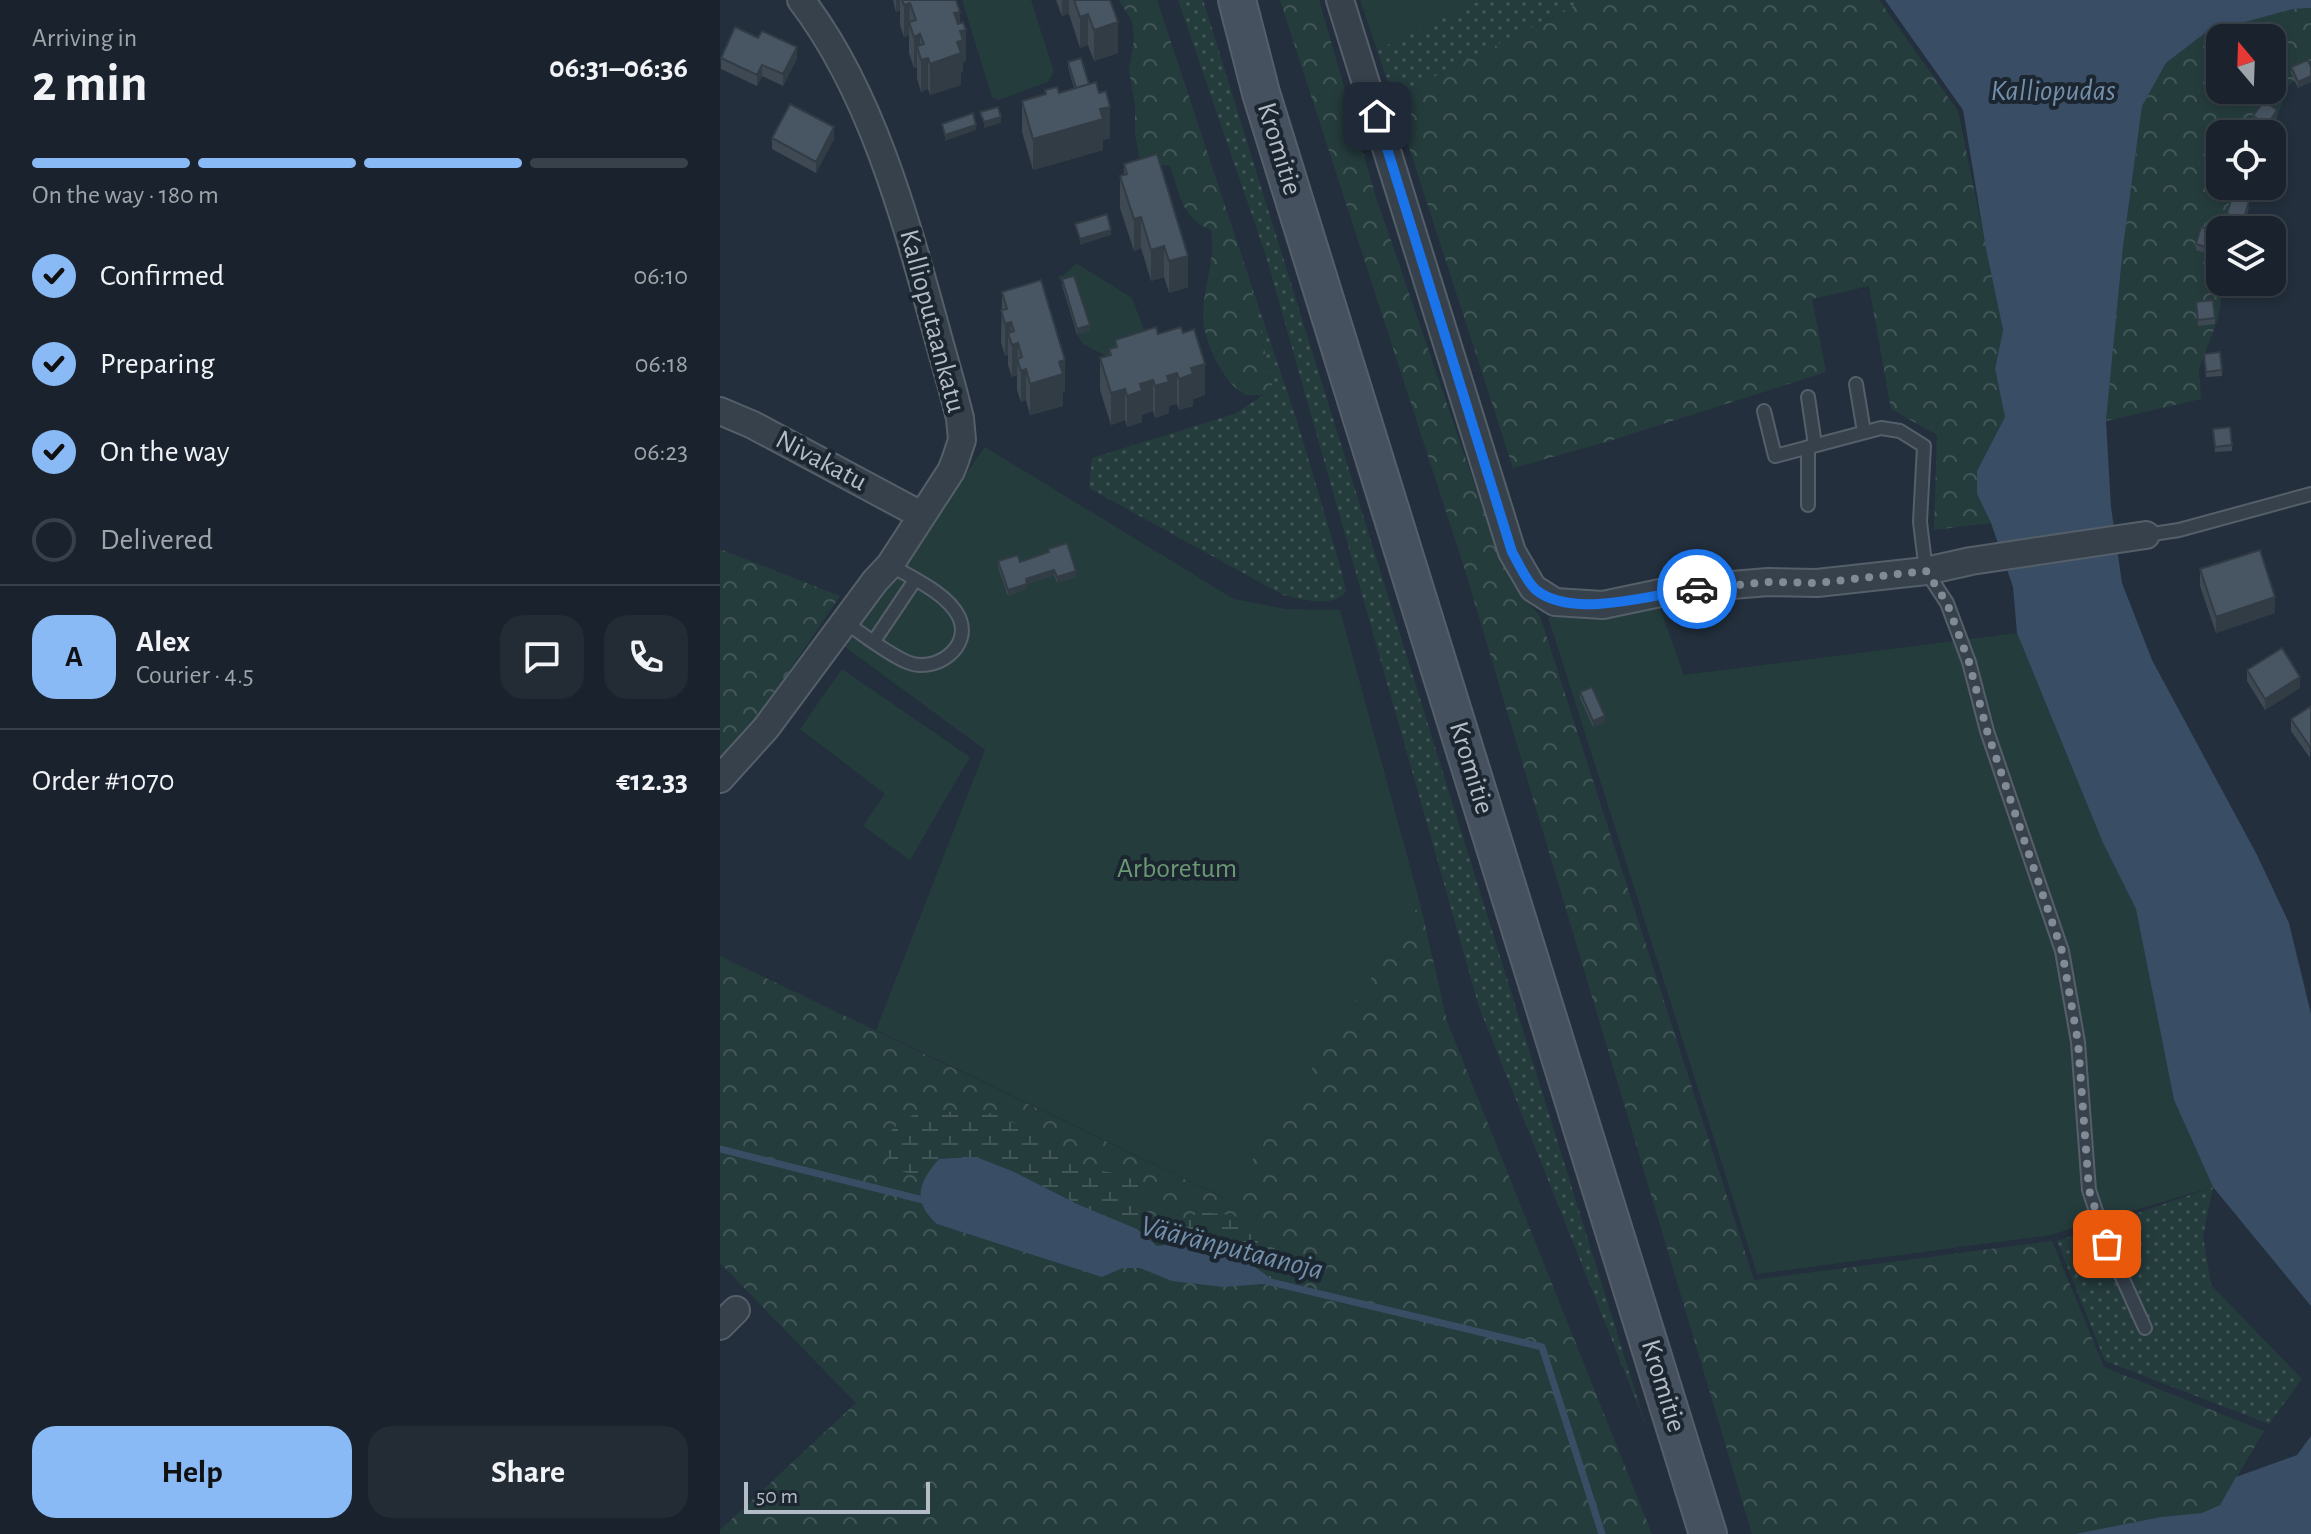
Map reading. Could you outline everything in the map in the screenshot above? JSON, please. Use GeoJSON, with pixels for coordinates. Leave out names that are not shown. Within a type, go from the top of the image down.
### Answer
{"type":"FeatureCollection","features":[{"type":"Feature","properties":{"kind":"main road","name":"Kromitie"},"geometry":{"type":"LineString","coordinates":[[1237,0],[1261,93],[1704,1521]]}},
{"type":"Feature","properties":{"kind":"street","name":"Kallioputaankatu"},"geometry":{"type":"LineString","coordinates":[[720,779],[766,728],[890,565],[951,471],[962,440],[960,418],[893,183],[843,64],[801,0]]}},
{"type":"Feature","properties":{"kind":"street"},"geometry":{"type":"LineString","coordinates":[[1340,0],[1512,552],[1533,588],[1555,602],[1603,605],[1660,593],[1720,586],[1768,582],[1817,583],[1926,571],[1971,561],[2146,535]]}},
{"type":"Feature","properties":{"kind":"street","name":"Nivakatu"},"geometry":{"type":"LineString","coordinates":[[720,411],[753,425],[921,515]]}},
{"type":"Feature","properties":{"kind":"lane"},"geometry":{"type":"LineString","coordinates":[[1856,384],[1864,432]]}},
{"type":"Feature","properties":{"kind":"lane"},"geometry":{"type":"LineString","coordinates":[[1808,397],[1812,446],[1808,505]]}},
{"type":"Feature","properties":{"kind":"lane"},"geometry":{"type":"LineString","coordinates":[[1764,411],[1775,456],[1881,428],[1900,431],[1924,446],[1920,522],[1926,571],[1947,603],[1969,662],[1987,731],[2062,951],[2078,1042],[2089,1190],[2107,1244],[2145,1328]]}},
{"type":"Feature","properties":{"kind":"lane"},"geometry":{"type":"LineString","coordinates":[[2146,535],[2179,530],[2311,494]]}},
{"type":"Feature","properties":{"kind":"lane"},"geometry":{"type":"LineString","coordinates":[[845,622],[907,662],[923,666],[940,661],[955,651],[961,636],[959,618],[946,600],[890,565]]}},
{"type":"Feature","properties":{"kind":"lane"},"geometry":{"type":"LineString","coordinates":[[874,641],[915,580]]}},
{"type":"Feature","properties":{"kind":"green space"},"geometry":{"type":"Polygon","coordinates":[[[962,0],[1031,0],[1054,72],[1048,82],[999,100],[992,97],[962,0]]]}},
{"type":"Feature","properties":{"kind":"green space"},"geometry":{"type":"Polygon","coordinates":[[[1119,0],[1157,0],[1249,278],[1273,389],[1266,395],[1247,395],[1230,383],[1216,361],[1207,337],[1203,316],[1212,252],[1211,230],[1187,212],[1170,166],[1140,162],[1129,70],[1134,40],[1132,21],[1119,0]]]}},
{"type":"Feature","properties":{"kind":"green space"},"geometry":{"type":"Polygon","coordinates":[[[1178,0],[1203,0],[1645,1423],[1479,1007],[1266,256],[1178,0]]]}},
{"type":"Feature","properties":{"kind":"green space"},"geometry":{"type":"Polygon","coordinates":[[[1280,0],[1319,0],[1375,194],[1498,553],[1517,590],[1540,616],[1754,1280],[2052,1241],[2104,1367],[2264,1431],[2220,1505],[2202,1513],[2161,1517],[2075,1534],[1752,1534],[1465,570],[1280,0]]]}},
{"type":"Feature","properties":{"kind":"green space"},"geometry":{"type":"Polygon","coordinates":[[[1360,0],[1481,0],[1377,50],[1360,0]]]}},
{"type":"Feature","properties":{"kind":"green space"},"geometry":{"type":"Polygon","coordinates":[[[1481,0],[1585,0],[1393,98],[1377,50],[1481,0]]]}},
{"type":"Feature","properties":{"kind":"green space"},"geometry":{"type":"Polygon","coordinates":[[[1585,0],[1879,0],[1958,111],[2003,330],[1995,369],[2005,417],[1977,471],[1977,494],[1991,523],[1934,530],[1937,435],[1891,409],[1869,286],[1812,299],[1826,372],[1606,442],[1513,468],[1393,98],[1585,0]]]}},
{"type":"Feature","properties":{"kind":"green space"},"geometry":{"type":"Polygon","coordinates":[[[2311,8],[2311,68],[2288,86],[2286,92],[2286,24],[2238,24],[2293,9],[2311,8]]]}},
{"type":"Feature","properties":{"kind":"green space"},"geometry":{"type":"Polygon","coordinates":[[[2205,33],[2206,104],[2282,104],[2276,120],[2206,120],[2206,200],[2247,200],[2241,216],[2206,216],[2206,296],[2222,296],[2218,319],[2199,368],[2201,399],[2106,421],[2123,247],[2142,106],[2166,63],[2205,33]]]}},
{"type":"Feature","properties":{"kind":"green space"},"geometry":{"type":"Polygon","coordinates":[[[1076,263],[1132,298],[1145,332],[1110,358],[1083,344],[1077,335],[1089,331],[1058,276],[1064,275],[1076,263]]]}},
{"type":"Feature","properties":{"kind":"green space"},"geometry":{"type":"Polygon","coordinates":[[[1249,278],[1297,421],[1341,569],[1346,591],[1334,600],[1317,601],[1283,595],[1089,488],[1092,458],[1234,414],[1273,389],[1249,278]]]}},
{"type":"Feature","properties":{"kind":"green space","name":"Arboretum"},"geometry":{"type":"Polygon","coordinates":[[[985,447],[1234,599],[1286,609],[1340,610],[1420,903],[1227,1199],[876,1030],[985,750],[844,646],[985,447]]]}},
{"type":"Feature","properties":{"kind":"green space"},"geometry":{"type":"Polygon","coordinates":[[[720,549],[840,596],[764,708],[781,725],[720,788],[720,549]]]}},
{"type":"Feature","properties":{"kind":"green space"},"geometry":{"type":"Polygon","coordinates":[[[1660,608],[1684,675],[2017,633],[2103,843],[2136,909],[2174,1100],[2213,1187],[2050,1235],[1757,1274],[1548,617],[1660,608]]]}},
{"type":"Feature","properties":{"kind":"green space"},"geometry":{"type":"Polygon","coordinates":[[[842,669],[970,757],[910,860],[863,826],[885,794],[800,729],[842,669]]]}},
{"type":"Feature","properties":{"kind":"green space"},"geometry":{"type":"Polygon","coordinates":[[[1420,903],[1447,1021],[1652,1534],[720,1534],[720,1530],[856,1403],[720,1263],[720,956],[1226,1199],[1420,903]]]}},
{"type":"Feature","properties":{"kind":"green space"},"geometry":{"type":"Polygon","coordinates":[[[920,1111],[992,1113],[1021,1126],[1050,1150],[1099,1171],[1122,1174],[1140,1184],[1142,1194],[1137,1229],[1077,1204],[1012,1171],[939,1159],[923,1177],[890,1168],[887,1138],[890,1132],[920,1111]]]}},
{"type":"Feature","properties":{"kind":"green space"},"geometry":{"type":"Polygon","coordinates":[[[2213,1187],[2203,1236],[2211,1285],[2302,1379],[2269,1424],[2105,1361],[2057,1241],[2213,1187]]]}},
{"type":"Feature","properties":{"kind":"green space"},"geometry":{"type":"Polygon","coordinates":[[[1200,1212],[1232,1215],[1251,1223],[1276,1283],[1221,1244],[1176,1242],[1182,1221],[1200,1212]]]}},
{"type":"Feature","properties":{"kind":"water","name":"Kalliopudas"},"geometry":{"type":"Polygon","coordinates":[[[1885,0],[2311,0],[2311,8],[2293,9],[2238,24],[2206,24],[2206,33],[2166,63],[2142,106],[2123,247],[2106,421],[2111,507],[2122,583],[2152,660],[2257,855],[2289,923],[2311,1014],[2311,1306],[2213,1187],[2174,1100],[2136,909],[2103,843],[2017,633],[2013,587],[1991,523],[1977,494],[1977,471],[2005,417],[1995,369],[2003,330],[1963,110],[1885,0]]]}},
{"type":"Feature","properties":{"kind":"water"},"geometry":{"type":"Polygon","coordinates":[[[976,1157],[1137,1229],[1157,1246],[1174,1243],[1190,1233],[1213,1239],[1276,1283],[1224,1287],[1172,1281],[1140,1268],[1123,1268],[1102,1277],[937,1224],[929,1216],[921,1199],[927,1176],[939,1159],[976,1157]]]}},
{"type":"Feature","properties":{"kind":"water"},"geometry":{"type":"Polygon","coordinates":[[[2311,1436],[2311,1534],[2075,1534],[2161,1517],[2202,1513],[2220,1505],[2236,1477],[2297,1455],[2311,1436]]]}},
{"type":"Feature","properties":{"kind":"building"},"geometry":{"type":"Polygon","coordinates":[[[902,0],[956,0],[960,12],[954,13],[958,24],[963,22],[966,30],[960,31],[963,40],[957,42],[961,53],[930,64],[928,58],[921,60],[917,46],[924,44],[920,34],[914,37],[909,22],[916,20],[910,3],[904,5],[902,0]]]}},
{"type":"Feature","properties":{"kind":"building"},"geometry":{"type":"Polygon","coordinates":[[[1074,0],[1110,0],[1118,22],[1094,30],[1088,14],[1080,17],[1074,0]]]}},
{"type":"Feature","properties":{"kind":"building"},"geometry":{"type":"Polygon","coordinates":[[[735,27],[758,38],[762,31],[797,47],[783,74],[762,65],[757,75],[721,58],[735,27]]]}},
{"type":"Feature","properties":{"kind":"building"},"geometry":{"type":"Polygon","coordinates":[[[1081,58],[1089,84],[1076,88],[1068,62],[1081,58]]]}},
{"type":"Feature","properties":{"kind":"building"},"geometry":{"type":"Polygon","coordinates":[[[2308,60],[2311,76],[2298,82],[2291,67],[2308,60]]]}},
{"type":"Feature","properties":{"kind":"building"},"geometry":{"type":"Polygon","coordinates":[[[1096,82],[1099,93],[1106,91],[1110,107],[1100,109],[1103,119],[1033,139],[1022,101],[1046,94],[1045,90],[1057,87],[1059,93],[1096,82]]]}},
{"type":"Feature","properties":{"kind":"building"},"geometry":{"type":"Polygon","coordinates":[[[790,104],[834,127],[816,162],[772,138],[790,104]]]}},
{"type":"Feature","properties":{"kind":"building"},"geometry":{"type":"Polygon","coordinates":[[[2262,104],[2277,110],[2270,120],[2259,120],[2253,116],[2262,104]]]}},
{"type":"Feature","properties":{"kind":"building"},"geometry":{"type":"Polygon","coordinates":[[[998,107],[1001,117],[984,122],[980,112],[998,107]]]}},
{"type":"Feature","properties":{"kind":"building"},"geometry":{"type":"Polygon","coordinates":[[[973,113],[976,125],[945,135],[942,124],[973,113]]]}},
{"type":"Feature","properties":{"kind":"building"},"geometry":{"type":"Polygon","coordinates":[[[1157,154],[1188,256],[1169,261],[1164,246],[1151,250],[1141,217],[1134,219],[1120,176],[1127,174],[1124,164],[1157,154]]]}},
{"type":"Feature","properties":{"kind":"building"},"geometry":{"type":"Polygon","coordinates":[[[2231,200],[2249,201],[2245,216],[2227,214],[2231,200]]]}},
{"type":"Feature","properties":{"kind":"building"},"geometry":{"type":"Polygon","coordinates":[[[1107,214],[1111,230],[1080,239],[1075,224],[1107,214]]]}},
{"type":"Feature","properties":{"kind":"building"},"geometry":{"type":"Polygon","coordinates":[[[2201,227],[2206,229],[2206,247],[2196,244],[2201,227]]]}},
{"type":"Feature","properties":{"kind":"building"},"geometry":{"type":"Polygon","coordinates":[[[1074,276],[1090,325],[1077,329],[1062,279],[1074,276]]]}},
{"type":"Feature","properties":{"kind":"building"},"geometry":{"type":"Polygon","coordinates":[[[1041,280],[1065,360],[1059,362],[1063,374],[1030,384],[1026,369],[1021,371],[1017,359],[1022,357],[1018,343],[1012,345],[1008,333],[1014,331],[1011,322],[1005,324],[1001,310],[1007,309],[1002,292],[1041,280]]]}},
{"type":"Feature","properties":{"kind":"building"},"geometry":{"type":"Polygon","coordinates":[[[2213,300],[2215,318],[2198,320],[2196,302],[2213,300]]]}},
{"type":"Feature","properties":{"kind":"building"},"geometry":{"type":"Polygon","coordinates":[[[1156,327],[1158,334],[1181,327],[1183,333],[1194,329],[1205,364],[1191,368],[1193,374],[1179,379],[1177,373],[1167,376],[1169,382],[1155,386],[1153,380],[1140,384],[1142,391],[1127,396],[1125,389],[1111,393],[1100,358],[1111,355],[1109,349],[1117,347],[1115,340],[1156,327]]]}},
{"type":"Feature","properties":{"kind":"building"},"geometry":{"type":"Polygon","coordinates":[[[2220,352],[2222,370],[2206,372],[2204,354],[2220,352]]]}},
{"type":"Feature","properties":{"kind":"building"},"geometry":{"type":"Polygon","coordinates":[[[2230,427],[2232,445],[2215,447],[2213,429],[2230,427]]]}},
{"type":"Feature","properties":{"kind":"building"},"geometry":{"type":"Polygon","coordinates":[[[1067,543],[1076,571],[1057,577],[1054,570],[1026,579],[1027,584],[1008,590],[998,561],[1018,555],[1020,562],[1067,543]]]}},
{"type":"Feature","properties":{"kind":"building"},"geometry":{"type":"Polygon","coordinates":[[[2260,550],[2275,597],[2216,617],[2200,569],[2260,550]]]}},
{"type":"Feature","properties":{"kind":"building"},"geometry":{"type":"Polygon","coordinates":[[[2282,648],[2300,677],[2265,699],[2247,670],[2282,648]]]}},
{"type":"Feature","properties":{"kind":"building"},"geometry":{"type":"Polygon","coordinates":[[[1592,687],[1605,716],[1593,721],[1580,692],[1592,687]]]}},
{"type":"Feature","properties":{"kind":"building"},"geometry":{"type":"Polygon","coordinates":[[[2311,706],[2311,746],[2310,747],[2291,719],[2311,706]]]}},
{"type":"Feature","properties":{"kind":"waterway","name":"Vääränputaanoja"},"geometry":{"type":"LineString","coordinates":[[720,1149],[927,1201]]}},
{"type":"Feature","properties":{"kind":"waterway","name":"Vääränputaanoja"},"geometry":{"type":"LineString","coordinates":[[1270,1282],[1542,1347],[1602,1534]]}},
{"type":"Feature","properties":{"kind":"way so far"},"geometry":{"type":"LineString","coordinates":[[1697,589],[1768,582],[1817,583],[1926,571],[1947,603],[2062,951],[2078,1042],[2089,1190],[2107,1244]]}},
{"type":"Feature","properties":{"kind":"route"},"geometry":{"type":"LineString","coordinates":[[1377,116],[1512,552],[1533,588],[1555,602],[1603,605],[1697,589]]}}]}
